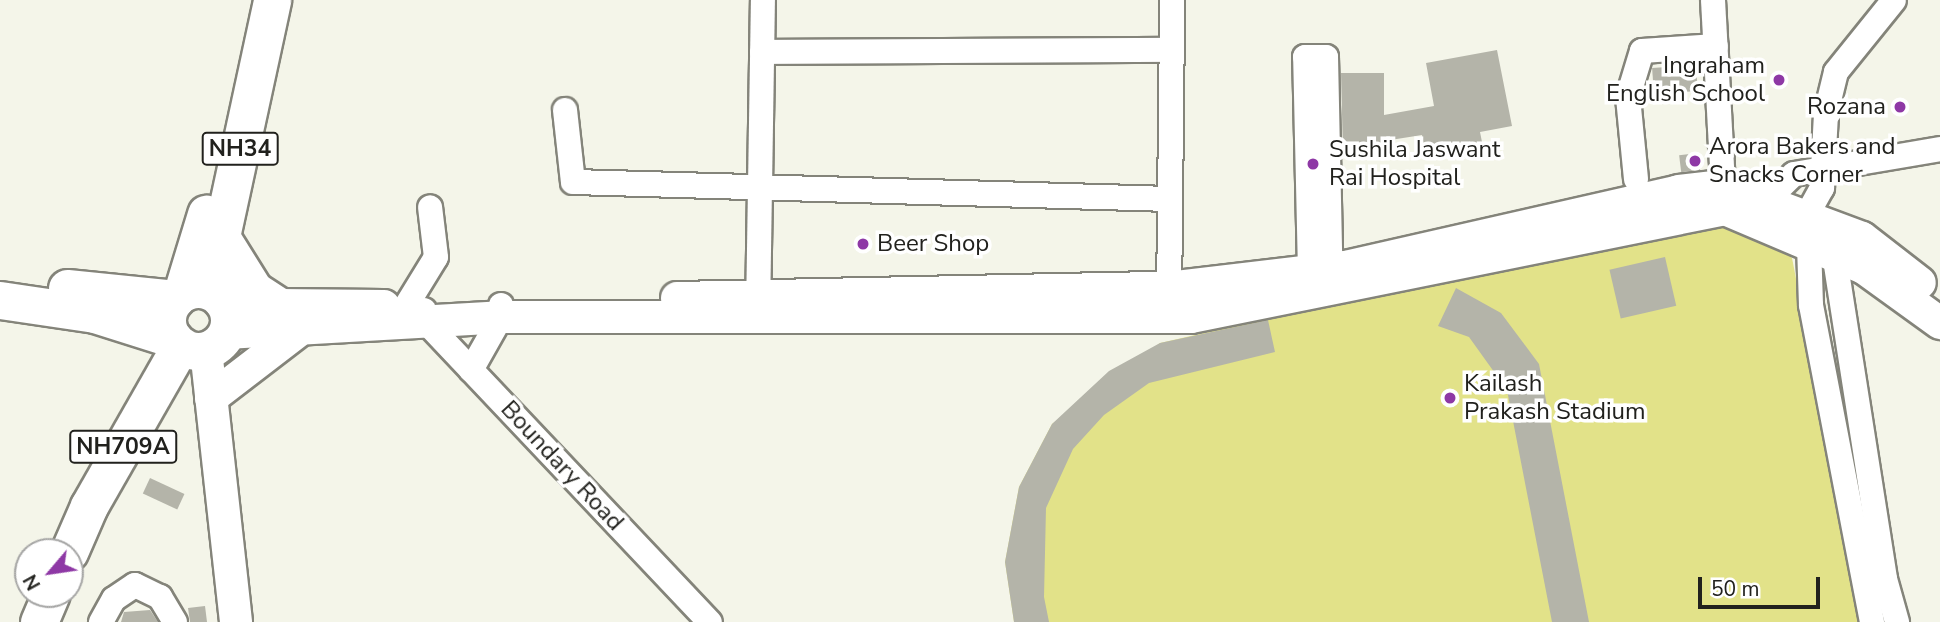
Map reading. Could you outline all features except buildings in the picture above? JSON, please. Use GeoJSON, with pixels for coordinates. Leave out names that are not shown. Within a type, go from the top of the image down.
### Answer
{"type":"FeatureCollection","features":[{"type":"Feature","properties":{"kind":"highway","name":"NH34"},"geometry":{"type":"LineString","coordinates":[[206,331],[246,71],[251,0]]}},
{"type":"Feature","properties":{"kind":"highway","name":"NH34"},"geometry":{"type":"LineString","coordinates":[[178,296],[207,210],[246,71],[272,0]]}},
{"type":"Feature","properties":{"kind":"highway"},"geometry":{"type":"LineString","coordinates":[[221,237],[254,290],[287,319]]}},
{"type":"Feature","properties":{"kind":"highway"},"geometry":{"type":"LineString","coordinates":[[0,280],[178,296],[199,289],[206,331],[0,300]]}},
{"type":"Feature","properties":{"kind":"highway","name":"NH709A"},"geometry":{"type":"LineString","coordinates":[[75,538],[89,506],[206,331]]}},
{"type":"Feature","properties":{"kind":"main road"},"geometry":{"type":"LineString","coordinates":[[236,622],[206,331],[287,319],[418,311],[1169,302],[1323,277],[1572,227],[1679,191],[1765,202],[1820,236],[1940,323]]}},
{"type":"Feature","properties":{"kind":"main road"},"geometry":{"type":"LineString","coordinates":[[1724,197],[1820,236],[1862,238],[1940,298]]}},
{"type":"Feature","properties":{"kind":"main road"},"geometry":{"type":"LineString","coordinates":[[211,398],[287,319]]}},
{"type":"Feature","properties":{"kind":"street"},"geometry":{"type":"LineString","coordinates":[[758,307],[763,0]]}},
{"type":"Feature","properties":{"kind":"street"},"geometry":{"type":"LineString","coordinates":[[1169,302],[1172,0]]}},
{"type":"Feature","properties":{"kind":"street"},"geometry":{"type":"LineString","coordinates":[[1713,0],[1724,197]]}},
{"type":"Feature","properties":{"kind":"street"},"geometry":{"type":"LineString","coordinates":[[1872,622],[1811,305],[1820,236],[1826,113],[1836,72],[1894,0]]}},
{"type":"Feature","properties":{"kind":"street"},"geometry":{"type":"LineString","coordinates":[[1636,179],[1628,97],[1642,51],[1716,46]]}},
{"type":"Feature","properties":{"kind":"street"},"geometry":{"type":"LineString","coordinates":[[762,52],[1171,50]]}},
{"type":"Feature","properties":{"kind":"street"},"geometry":{"type":"LineString","coordinates":[[1305,57],[1326,57],[1323,277],[1305,57]]}},
{"type":"Feature","properties":{"kind":"street"},"geometry":{"type":"LineString","coordinates":[[565,110],[573,182],[1169,199]]}},
{"type":"Feature","properties":{"kind":"street"},"geometry":{"type":"LineString","coordinates":[[1765,202],[1794,174],[1823,177],[1940,149]]}},
{"type":"Feature","properties":{"kind":"street"},"geometry":{"type":"LineString","coordinates":[[418,311],[436,257],[430,207]]}},
{"type":"Feature","properties":{"kind":"street"},"geometry":{"type":"LineString","coordinates":[[1820,236],[1885,579],[1897,622]]}},
{"type":"Feature","properties":{"kind":"street"},"geometry":{"type":"LineString","coordinates":[[471,370],[501,310]]}},
{"type":"Feature","properties":{"kind":"street","name":"Boundary Road"},"geometry":{"type":"LineString","coordinates":[[418,311],[710,622]]}},
{"type":"Feature","properties":{"kind":"street"},"geometry":{"type":"LineString","coordinates":[[101,622],[114,599],[135,584],[160,597],[174,622]]}},
{"type":"Feature","properties":{"kind":"shaded area","name":"Kailash Prakash Stadium"},"geometry":{"type":"Polygon","coordinates":[[[1715,217],[1758,224],[1792,258],[1864,622],[1014,622],[1005,562],[1019,487],[1052,424],[1160,343],[1715,217]]]}},
{"type":"Feature","properties":{"kind":"place","name":"Ingraham English School"},"geometry":{"type":"Point","coordinates":[1779,80]}},
{"type":"Feature","properties":{"kind":"place","name":"Rozana"},"geometry":{"type":"Point","coordinates":[1900,107]}},
{"type":"Feature","properties":{"kind":"place","name":"Arora Bakers and Snacks Corner"},"geometry":{"type":"Point","coordinates":[1695,161]}},
{"type":"Feature","properties":{"kind":"place","name":"Sushila Jaswant Rai Hospital"},"geometry":{"type":"Point","coordinates":[1313,164]}},
{"type":"Feature","properties":{"kind":"place","name":"Beer Shop"},"geometry":{"type":"Point","coordinates":[863,244]}},
{"type":"Feature","properties":{"kind":"place","name":"Kailash Prakash Stadium"},"geometry":{"type":"Point","coordinates":[1450,398]}}]}
